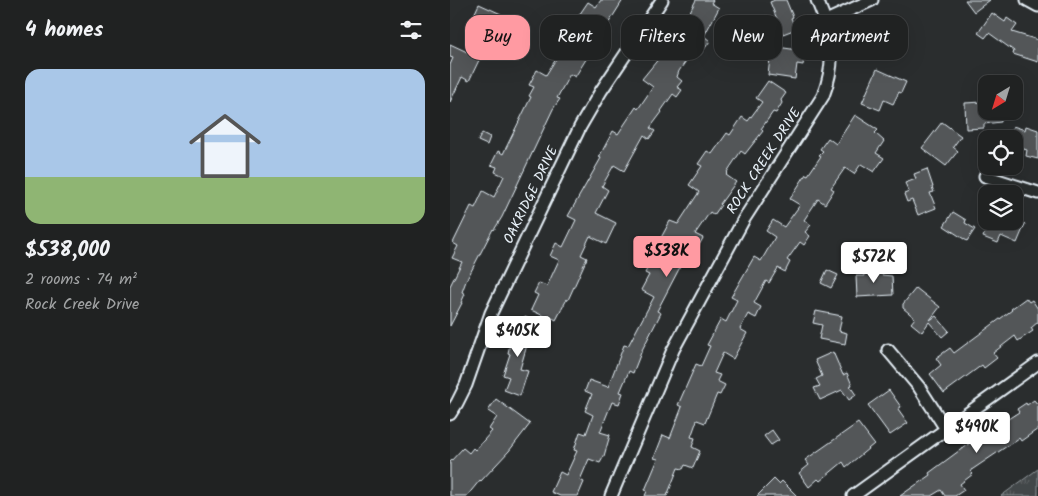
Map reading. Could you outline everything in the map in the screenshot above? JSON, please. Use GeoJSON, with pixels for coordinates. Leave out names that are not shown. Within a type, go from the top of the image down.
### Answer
{"type":"FeatureCollection","features":[{"type":"Feature","properties":{"kind":"street","name":"OAKRIDGE DRIVE"},"geometry":{"type":"LineString","coordinates":[[450,414],[466,385],[491,313],[580,127],[601,91],[662,0]]}},
{"type":"Feature","properties":{"kind":"street","name":"ROCK CREEK DRIVE"},"geometry":{"type":"LineString","coordinates":[[817,0],[824,15]]}},
{"type":"Feature","properties":{"kind":"street"},"geometry":{"type":"LineString","coordinates":[[838,15],[872,0]]}},
{"type":"Feature","properties":{"kind":"street"},"geometry":{"type":"LineString","coordinates":[[1027,0],[1038,6]]}},
{"type":"Feature","properties":{"kind":"street","name":"ROCK CREEK DRIVE"},"geometry":{"type":"LineString","coordinates":[[611,496],[660,379],[678,342],[744,219],[823,96],[831,74],[832,60]]}},
{"type":"Feature","properties":{"kind":"street"},"geometry":{"type":"LineString","coordinates":[[985,176],[1038,193]]}},
{"type":"Feature","properties":{"kind":"street"},"geometry":{"type":"LineString","coordinates":[[888,350],[919,387],[946,429]]}},
{"type":"Feature","properties":{"kind":"street"},"geometry":{"type":"LineString","coordinates":[[853,496],[1038,363]]}},
{"type":"Feature","properties":{"kind":"green space"},"geometry":{"type":"Polygon","coordinates":[[[1038,469],[1038,496],[1001,496],[1038,469]]]}},
{"type":"Feature","properties":{"kind":"building"},"geometry":{"type":"Polygon","coordinates":[[[601,0],[623,0],[611,19],[611,15],[579,15],[588,2],[596,7],[601,0]]]}},
{"type":"Feature","properties":{"kind":"building"},"geometry":{"type":"Polygon","coordinates":[[[696,0],[713,0],[711,3],[719,8],[704,36],[704,15],[688,15],[696,0]]]}},
{"type":"Feature","properties":{"kind":"building"},"geometry":{"type":"Polygon","coordinates":[[[786,0],[792,15],[792,31],[783,34],[782,15],[775,15],[770,2],[786,0]]]}},
{"type":"Feature","properties":{"kind":"building"},"geometry":{"type":"Polygon","coordinates":[[[965,0],[990,0],[974,12],[965,0]]]}},
{"type":"Feature","properties":{"kind":"building"},"geometry":{"type":"Polygon","coordinates":[[[479,4],[501,14],[500,15],[474,15],[479,4]]]}},
{"type":"Feature","properties":{"kind":"building"},"geometry":{"type":"Polygon","coordinates":[[[992,13],[1005,22],[1007,18],[1017,25],[1012,32],[1038,40],[1038,62],[1013,54],[1014,51],[989,33],[985,38],[978,33],[992,13]]]}},
{"type":"Feature","properties":{"kind":"building"},"geometry":{"type":"Polygon","coordinates":[[[704,36],[710,41],[704,49],[704,36]]]}},
{"type":"Feature","properties":{"kind":"building"},"geometry":{"type":"Polygon","coordinates":[[[450,44],[465,51],[465,60],[479,60],[469,81],[462,77],[450,102],[450,65],[453,58],[450,57],[450,44]]]}},
{"type":"Feature","properties":{"kind":"building"},"geometry":{"type":"Polygon","coordinates":[[[782,48],[792,49],[792,60],[804,60],[803,65],[797,64],[795,79],[768,75],[770,60],[782,60],[782,48]]]}},
{"type":"Feature","properties":{"kind":"building"},"geometry":{"type":"Polygon","coordinates":[[[555,60],[586,60],[575,77],[570,74],[557,98],[560,99],[553,109],[502,217],[493,229],[466,281],[462,292],[465,294],[462,303],[450,326],[450,286],[462,262],[452,258],[458,246],[453,243],[471,206],[475,208],[483,191],[494,197],[504,176],[495,172],[497,167],[491,165],[498,151],[503,154],[531,97],[529,96],[534,87],[529,85],[537,70],[546,75],[555,60]]]}},
{"type":"Feature","properties":{"kind":"building"},"geometry":{"type":"Polygon","coordinates":[[[658,60],[687,60],[677,77],[682,81],[677,87],[682,90],[677,97],[673,94],[661,111],[650,128],[655,131],[649,139],[644,135],[624,171],[614,165],[602,186],[608,190],[596,213],[616,223],[606,244],[590,236],[581,255],[587,258],[568,300],[556,320],[549,316],[548,318],[531,310],[538,295],[534,293],[539,283],[547,286],[559,260],[550,256],[556,243],[563,247],[576,220],[568,216],[601,158],[599,157],[613,131],[618,134],[636,107],[638,109],[653,87],[642,79],[658,60]]]}},
{"type":"Feature","properties":{"kind":"building"},"geometry":{"type":"Polygon","coordinates":[[[877,69],[906,82],[893,104],[884,100],[880,110],[862,103],[877,69]]]}},
{"type":"Feature","properties":{"kind":"building"},"geometry":{"type":"Polygon","coordinates":[[[768,81],[786,93],[781,100],[782,103],[776,113],[773,112],[761,129],[763,131],[745,154],[741,151],[727,172],[726,175],[736,182],[714,215],[710,212],[695,234],[703,238],[696,251],[690,248],[657,311],[661,313],[642,350],[633,373],[629,371],[620,392],[623,393],[619,404],[612,402],[600,432],[610,435],[604,456],[600,463],[589,459],[580,480],[584,482],[578,496],[560,496],[551,492],[560,472],[566,475],[577,451],[574,450],[580,432],[586,434],[593,415],[585,411],[592,394],[585,391],[589,380],[608,387],[624,345],[628,346],[654,297],[641,290],[649,275],[645,273],[650,263],[648,262],[670,221],[678,224],[699,192],[689,185],[702,166],[698,164],[707,151],[712,154],[727,133],[730,135],[742,117],[748,121],[762,102],[756,98],[768,81]]]}},
{"type":"Feature","properties":{"kind":"building"},"geometry":{"type":"Polygon","coordinates":[[[978,102],[978,120],[1001,120],[1001,122],[984,124],[984,128],[966,129],[965,103],[978,102]]]}},
{"type":"Feature","properties":{"kind":"building"},"geometry":{"type":"Polygon","coordinates":[[[855,115],[878,130],[875,133],[884,141],[876,153],[884,158],[874,172],[861,164],[854,174],[845,168],[831,188],[834,190],[825,204],[818,199],[804,220],[811,225],[805,232],[810,236],[804,245],[800,242],[787,260],[790,262],[785,272],[778,268],[769,283],[766,281],[754,303],[761,307],[756,318],[748,314],[740,329],[747,333],[733,359],[723,353],[714,373],[720,375],[717,381],[725,385],[720,395],[717,394],[705,423],[697,420],[691,437],[695,438],[692,447],[700,451],[693,468],[685,465],[683,469],[678,468],[667,496],[645,496],[647,491],[645,490],[658,459],[654,458],[663,435],[670,438],[682,407],[678,405],[696,364],[701,366],[710,346],[707,345],[721,319],[726,322],[737,300],[731,297],[754,257],[761,261],[775,237],[766,231],[773,220],[784,227],[800,205],[790,199],[806,174],[808,175],[821,156],[819,155],[823,151],[820,149],[828,138],[836,144],[855,115]]]}},
{"type":"Feature","properties":{"kind":"building"},"geometry":{"type":"Polygon","coordinates":[[[942,122],[961,136],[953,147],[958,151],[946,166],[922,148],[942,122]]]}},
{"type":"Feature","properties":{"kind":"building"},"geometry":{"type":"Polygon","coordinates":[[[1013,126],[1025,130],[1026,126],[1038,130],[1038,159],[1026,156],[1027,150],[1023,149],[1023,130],[1012,130],[1013,126]]]}},
{"type":"Feature","properties":{"kind":"building"},"geometry":{"type":"Polygon","coordinates":[[[482,133],[490,137],[487,145],[478,141],[482,133]]]}},
{"type":"Feature","properties":{"kind":"building"},"geometry":{"type":"Polygon","coordinates":[[[927,169],[934,192],[930,193],[936,208],[918,215],[912,200],[907,202],[904,194],[909,192],[905,183],[916,179],[914,174],[927,169]]]}},
{"type":"Feature","properties":{"kind":"building"},"geometry":{"type":"Polygon","coordinates":[[[953,212],[966,220],[965,223],[975,229],[967,241],[944,226],[953,212]]]}},
{"type":"Feature","properties":{"kind":"building"},"geometry":{"type":"Polygon","coordinates":[[[986,230],[1022,230],[1017,243],[1001,236],[998,243],[983,237],[986,230]]]}},
{"type":"Feature","properties":{"kind":"building"},"geometry":{"type":"Polygon","coordinates":[[[882,269],[882,275],[892,276],[893,295],[857,297],[856,276],[864,276],[863,270],[882,269]]]}},
{"type":"Feature","properties":{"kind":"building"},"geometry":{"type":"Polygon","coordinates":[[[827,270],[838,275],[831,288],[821,283],[827,270]]]}},
{"type":"Feature","properties":{"kind":"building"},"geometry":{"type":"Polygon","coordinates":[[[916,288],[940,307],[930,320],[936,316],[949,331],[942,337],[929,322],[922,332],[911,323],[915,318],[903,308],[903,304],[916,288]]]}},
{"type":"Feature","properties":{"kind":"building"},"geometry":{"type":"Polygon","coordinates":[[[1026,298],[1029,302],[1032,300],[1038,309],[1038,322],[1031,328],[1033,331],[1018,341],[1015,336],[993,353],[997,358],[984,368],[982,365],[944,393],[930,374],[941,365],[936,358],[950,348],[954,353],[1026,298]]]}},
{"type":"Feature","properties":{"kind":"building"},"geometry":{"type":"Polygon","coordinates":[[[816,311],[842,316],[839,331],[847,333],[845,344],[819,339],[822,325],[813,323],[816,311]]]}},
{"type":"Feature","properties":{"kind":"building"},"geometry":{"type":"Polygon","coordinates":[[[525,317],[534,321],[520,369],[528,371],[520,396],[504,390],[509,377],[503,375],[510,354],[508,353],[511,339],[513,340],[518,324],[521,325],[525,317]]]}},
{"type":"Feature","properties":{"kind":"building"},"geometry":{"type":"Polygon","coordinates":[[[833,352],[843,375],[847,373],[852,385],[850,386],[856,395],[849,400],[842,390],[820,400],[814,388],[820,386],[816,379],[822,376],[815,360],[833,352]]]}},
{"type":"Feature","properties":{"kind":"building"},"geometry":{"type":"Polygon","coordinates":[[[889,390],[901,407],[898,409],[908,423],[890,435],[868,405],[889,390]]]}},
{"type":"Feature","properties":{"kind":"building"},"geometry":{"type":"Polygon","coordinates":[[[496,399],[530,424],[509,451],[467,496],[450,496],[450,462],[463,448],[469,453],[473,448],[475,450],[492,431],[489,429],[497,417],[488,411],[496,399]]]}},
{"type":"Feature","properties":{"kind":"building"},"geometry":{"type":"Polygon","coordinates":[[[1034,400],[1038,405],[1038,429],[1021,441],[1019,438],[970,471],[973,474],[960,484],[964,490],[955,496],[945,496],[941,490],[931,496],[900,496],[967,445],[1019,412],[1017,409],[1034,400]]]}},
{"type":"Feature","properties":{"kind":"building"},"geometry":{"type":"Polygon","coordinates":[[[858,423],[874,444],[846,467],[843,462],[820,481],[818,479],[809,487],[799,473],[809,465],[805,460],[858,423]]]}},
{"type":"Feature","properties":{"kind":"building"},"geometry":{"type":"Polygon","coordinates":[[[772,430],[779,440],[771,445],[764,436],[772,430]]]}},
{"type":"Feature","properties":{"kind":"building"},"geometry":{"type":"Polygon","coordinates":[[[774,479],[779,484],[782,481],[797,496],[757,496],[774,479]]]}}]}
